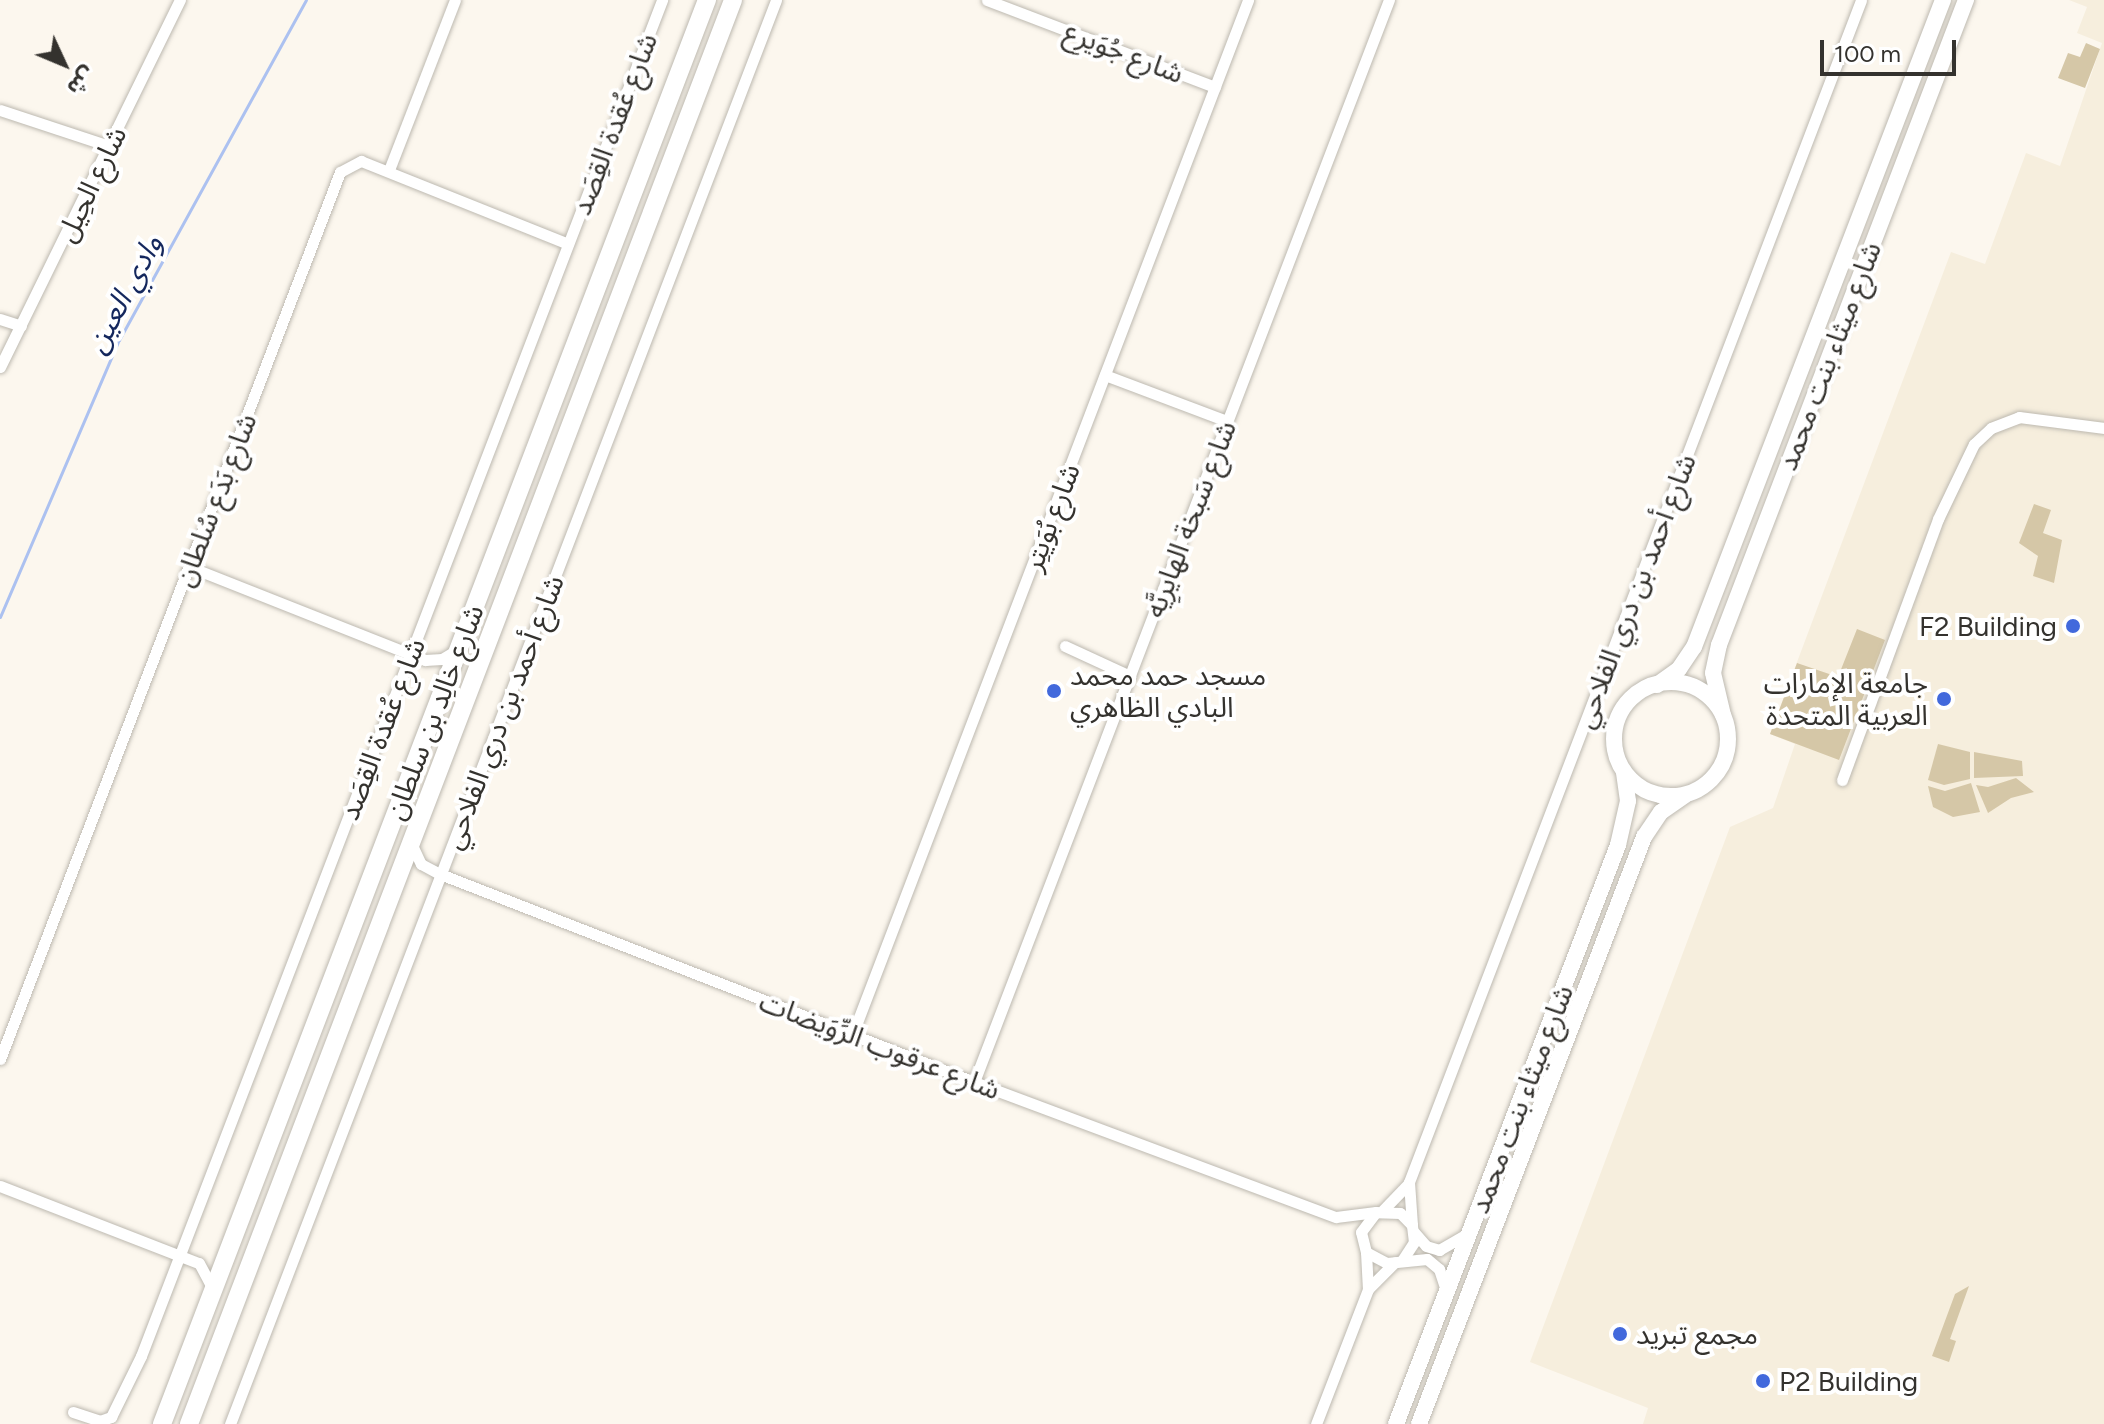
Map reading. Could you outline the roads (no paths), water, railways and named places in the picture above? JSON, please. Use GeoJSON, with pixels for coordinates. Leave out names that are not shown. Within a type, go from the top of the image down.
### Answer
{"type":"FeatureCollection","features":[{"type":"Feature","properties":{"kind":"main road","name":"شارع خالِد بن سلطان"},"geometry":{"type":"LineString","coordinates":[[162,1424],[707,0]]}},
{"type":"Feature","properties":{"kind":"main road","name":"شارع خالِد بن سلطان"},"geometry":{"type":"LineString","coordinates":[[189,1424],[733,0]]}},
{"type":"Feature","properties":{"kind":"main road","name":"شارع ميثاء بنت محمد"},"geometry":{"type":"LineString","coordinates":[[1657,685],[1679,669],[1694,647],[1943,0]]}},
{"type":"Feature","properties":{"kind":"main road","name":"شارع ميثاء بنت محمد"},"geometry":{"type":"LineString","coordinates":[[1723,715],[1713,673],[1719,645],[1966,0]]}},
{"type":"Feature","properties":{"kind":"main road"},"geometry":{"type":"LineString","coordinates":[[525,542],[525,516],[561,412],[552,402]]}},
{"type":"Feature","properties":{"kind":"main road"},"geometry":{"type":"LineString","coordinates":[[1657,685],[1695,688],[1723,715],[1728,741],[1721,767],[1709,782],[1685,795],[1655,794],[1624,771],[1615,746],[1618,719],[1633,697],[1657,685]]}},
{"type":"Feature","properties":{"kind":"main road","name":"شارع ميثاء بنت محمد"},"geometry":{"type":"LineString","coordinates":[[1396,1424],[1623,830],[1628,801],[1624,771]]}},
{"type":"Feature","properties":{"kind":"main road","name":"شارع ميثاء بنت محمد"},"geometry":{"type":"LineString","coordinates":[[1419,1424],[1644,837],[1661,812],[1685,795]]}},
{"type":"Feature","properties":{"kind":"main road"},"geometry":{"type":"LineString","coordinates":[[333,1045],[323,1034],[357,933],[361,902]]}},
{"type":"Feature","properties":{"kind":"street","name":"شارع الحِيل"},"geometry":{"type":"LineString","coordinates":[[0,367],[180,0]]}},
{"type":"Feature","properties":{"kind":"street"},"geometry":{"type":"LineString","coordinates":[[389,170],[455,0]]}},
{"type":"Feature","properties":{"kind":"street","name":"شارع عُقدة القِصَد"},"geometry":{"type":"LineString","coordinates":[[73,1412],[100,1421],[118,1411],[662,0]]}},
{"type":"Feature","properties":{"kind":"street","name":"شارع أحمد بن دري الفلاحي"},"geometry":{"type":"LineString","coordinates":[[230,1424],[776,0]]}},
{"type":"Feature","properties":{"kind":"street","name":"شارع جُوَيرِع"},"geometry":{"type":"LineString","coordinates":[[987,0],[1215,87]]}},
{"type":"Feature","properties":{"kind":"street","name":"شارع بُوَيتِر"},"geometry":{"type":"LineString","coordinates":[[853,1033],[1248,0]]}},
{"type":"Feature","properties":{"kind":"street","name":"شارع سَبخة الهايرِيَّه"},"geometry":{"type":"LineString","coordinates":[[974,1082],[1389,0]]}},
{"type":"Feature","properties":{"kind":"street","name":"شارع أحمد بن دري الفلاحي"},"geometry":{"type":"LineString","coordinates":[[1379,1211],[1409,1182],[1861,0]]}},
{"type":"Feature","properties":{"kind":"street"},"geometry":{"type":"LineString","coordinates":[[0,110],[109,146]]}},
{"type":"Feature","properties":{"kind":"street","name":"شارع بَدَع سُلطان"},"geometry":{"type":"LineString","coordinates":[[0,1059],[338,177],[356,161],[389,170],[568,244]]}},
{"type":"Feature","properties":{"kind":"street"},"geometry":{"type":"LineString","coordinates":[[0,319],[21,326]]}},
{"type":"Feature","properties":{"kind":"street"},"geometry":{"type":"LineString","coordinates":[[1105,375],[1227,421]]}},
{"type":"Feature","properties":{"kind":"street"},"geometry":{"type":"LineString","coordinates":[[1842,780],[1938,519],[1974,444],[1991,428],[2019,417],[2104,428]]}},
{"type":"Feature","properties":{"kind":"street"},"geometry":{"type":"LineString","coordinates":[[190,567],[425,660],[437,673],[441,691]]}},
{"type":"Feature","properties":{"kind":"street"},"geometry":{"type":"LineString","coordinates":[[1065,646],[1130,676]]}},
{"type":"Feature","properties":{"kind":"street"},"geometry":{"type":"LineString","coordinates":[[425,660],[442,659],[457,650]]}},
{"type":"Feature","properties":{"kind":"street"},"geometry":{"type":"LineString","coordinates":[[396,879],[426,868],[410,840]]}},
{"type":"Feature","properties":{"kind":"street","name":"شارع عرقوب الرِّوَيضات"},"geometry":{"type":"LineString","coordinates":[[426,868],[974,1082],[1336,1217],[1363,1247]]}},
{"type":"Feature","properties":{"kind":"street","name":"شارع أحمد بن دري الفلاحي"},"geometry":{"type":"LineString","coordinates":[[1409,1182],[1413,1229]]}},
{"type":"Feature","properties":{"kind":"street"},"geometry":{"type":"LineString","coordinates":[[0,1186],[181,1254],[199,1263],[213,1290]]}},
{"type":"Feature","properties":{"kind":"street"},"geometry":{"type":"LineString","coordinates":[[1368,1289],[1363,1247],[1364,1224],[1379,1211],[1400,1213],[1413,1229],[1439,1250],[1469,1233]]}},
{"type":"Feature","properties":{"kind":"street","name":"شارع عرقوب الرِّوَيضات"},"geometry":{"type":"LineString","coordinates":[[1336,1217],[1379,1211]]}},
{"type":"Feature","properties":{"kind":"street"},"geometry":{"type":"LineString","coordinates":[[1316,1424],[1368,1289],[1399,1260],[1413,1229]]}},
{"type":"Feature","properties":{"kind":"street"},"geometry":{"type":"LineString","coordinates":[[1363,1247],[1379,1262],[1434,1263],[1446,1293]]}},
{"type":"Feature","properties":{"kind":"street"},"geometry":{"type":"LineString","coordinates":[[199,1263],[230,1248]]}},
{"type":"Feature","properties":{"kind":"waterway","name":"وادي العين"},"geometry":{"type":"LineString","coordinates":[[0,617],[119,340],[306,0]]}},
{"type":"Feature","properties":{"kind":"place","name":"F2 Building"},"geometry":{"type":"Point","coordinates":[2073,626]}},
{"type":"Feature","properties":{"kind":"place","name":"مسجد حمد محمد البادي الظاهري"},"geometry":{"type":"Point","coordinates":[1054,691]}},
{"type":"Feature","properties":{"kind":"place","name":"جامعة الإمارات العربية المتحدة"},"geometry":{"type":"Point","coordinates":[1944,699]}},
{"type":"Feature","properties":{"kind":"place","name":"مجمع تبريد"},"geometry":{"type":"Point","coordinates":[1620,1334]}},
{"type":"Feature","properties":{"kind":"place","name":"P2 Building"},"geometry":{"type":"Point","coordinates":[1763,1381]}}]}
